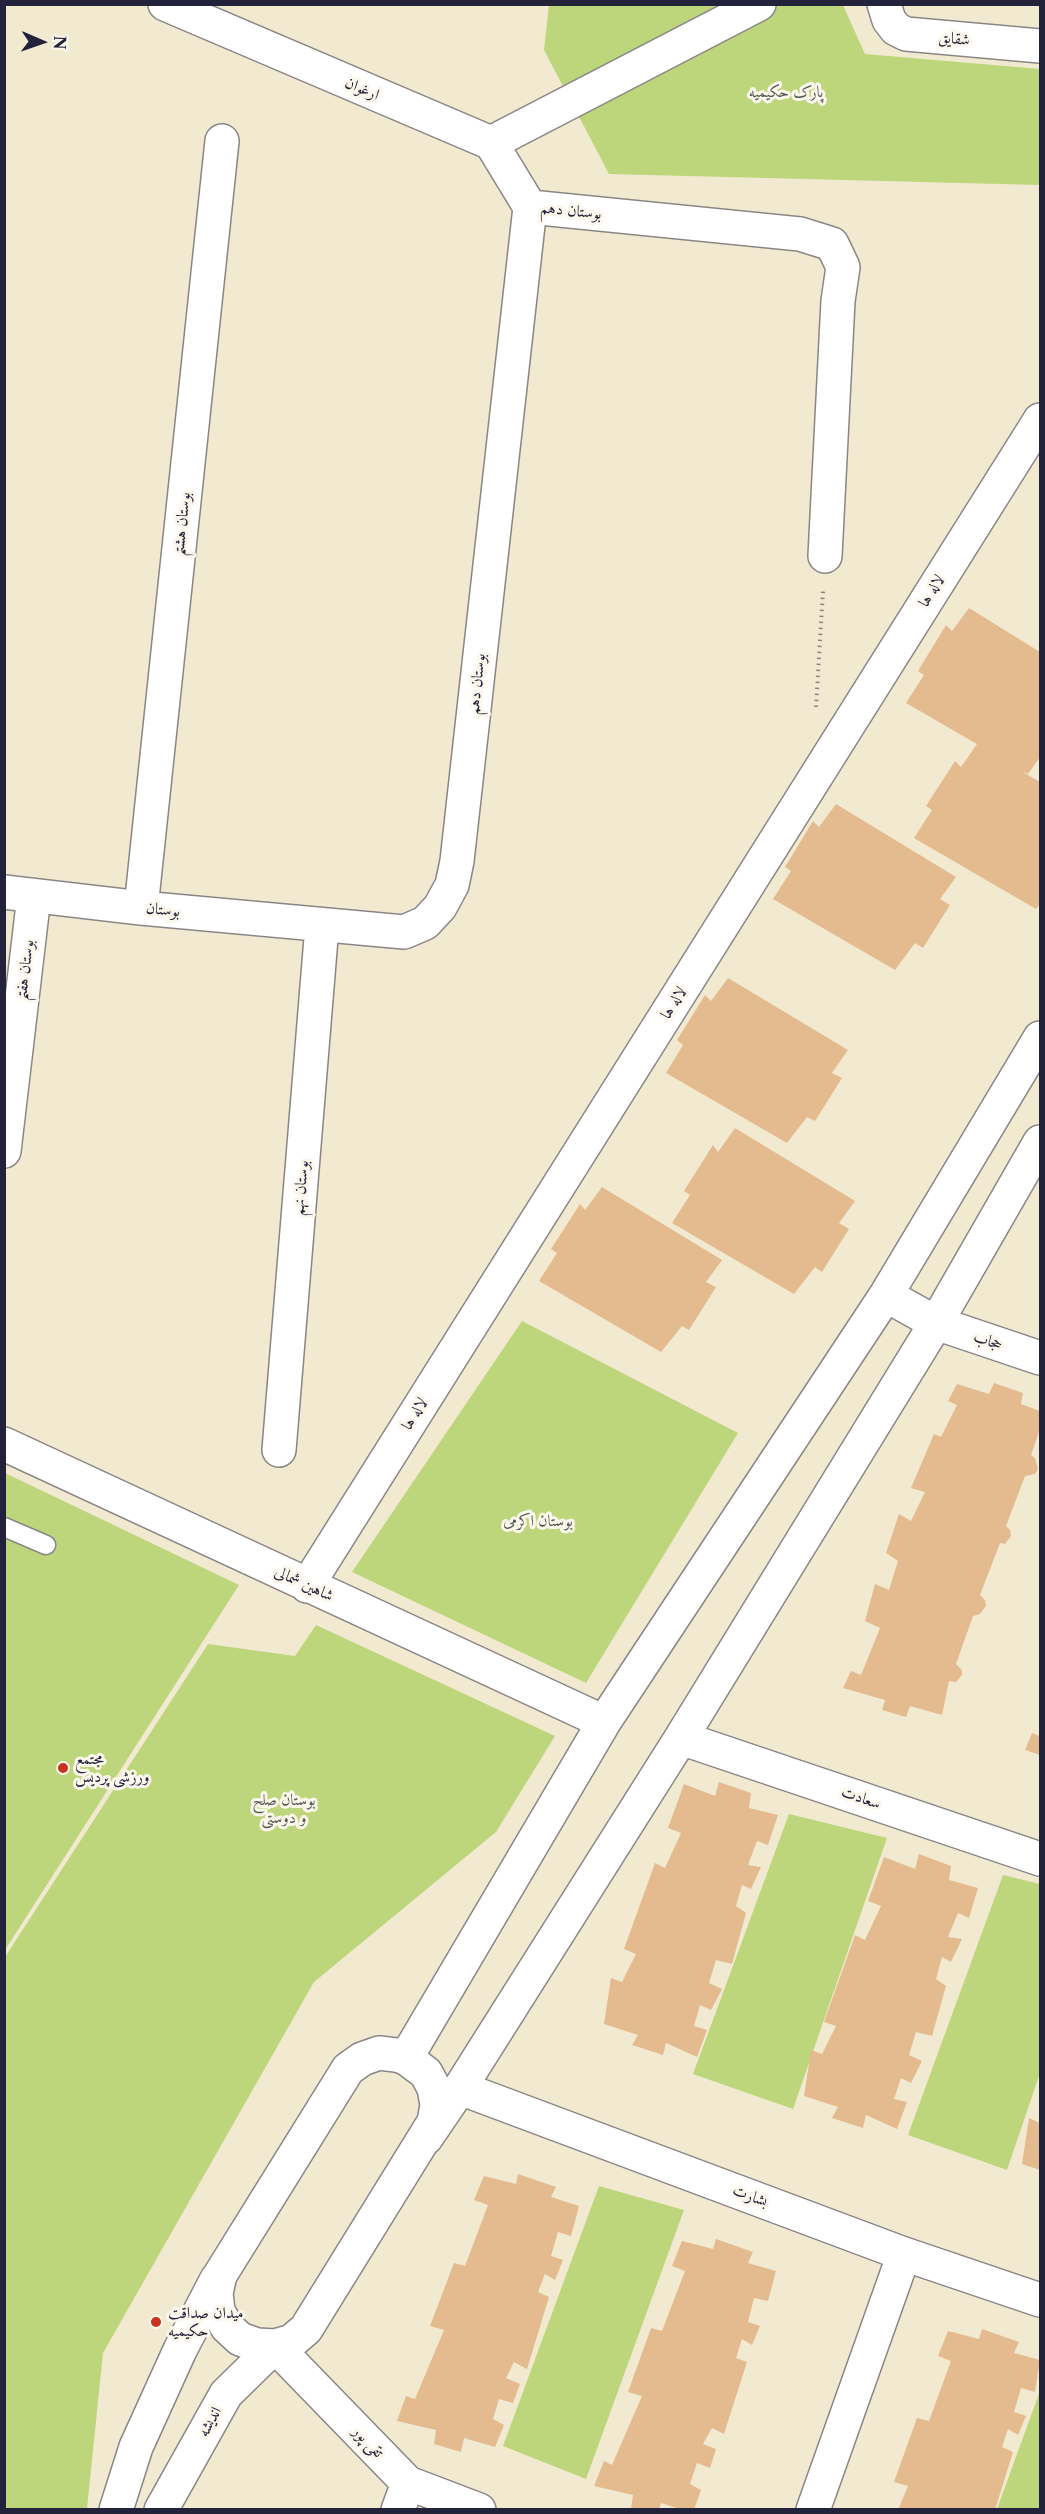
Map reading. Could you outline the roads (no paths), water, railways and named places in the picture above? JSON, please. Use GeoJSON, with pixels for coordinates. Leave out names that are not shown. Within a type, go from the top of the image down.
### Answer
{"type":"FeatureCollection","features":[{"type":"Feature","properties":{"kind":"street","name":"ارغوان"},"geometry":{"type":"LineString","coordinates":[[165,4],[490,143]]}},
{"type":"Feature","properties":{"kind":"street"},"geometry":{"type":"LineString","coordinates":[[530,207],[490,143],[759,4]]}},
{"type":"Feature","properties":{"kind":"street","name":"شقایق"},"geometry":{"type":"LineString","coordinates":[[884,4],[889,20],[896,29],[906,34],[1041,46]]}},
{"type":"Feature","properties":{"kind":"street","name":"بوستان هشتم"},"geometry":{"type":"LineString","coordinates":[[141,908],[222,141]]}},
{"type":"Feature","properties":{"kind":"street","name":"بوستان دهم"},"geometry":{"type":"LineString","coordinates":[[322,926],[404,932],[425,923],[440,907],[452,885],[457,861],[530,207],[800,234],[832,244],[843,267],[838,301],[825,556]]}},
{"type":"Feature","properties":{"kind":"street","name":"لاله ها"},"geometry":{"type":"LineString","coordinates":[[307,1586],[1041,420]]}},
{"type":"Feature","properties":{"kind":"street","name":"بوستان"},"geometry":{"type":"LineString","coordinates":[[19,894],[322,926]]}},
{"type":"Feature","properties":{"kind":"street","name":"بوستان هفتم"},"geometry":{"type":"LineString","coordinates":[[4,1151],[19,894]]}},
{"type":"Feature","properties":{"kind":"street","name":"بوستان نهم"},"geometry":{"type":"LineString","coordinates":[[279,1450],[322,926]]}},
{"type":"Feature","properties":{"kind":"street"},"geometry":{"type":"LineString","coordinates":[[406,2058],[604,1722],[886,1295],[1041,1038]]}},
{"type":"Feature","properties":{"kind":"street"},"geometry":{"type":"LineString","coordinates":[[426,2138],[681,1738],[936,1323],[1041,1142]]}},
{"type":"Feature","properties":{"kind":"street","name":"حجاب"},"geometry":{"type":"LineString","coordinates":[[886,1295],[936,1323],[1041,1358]]}},
{"type":"Feature","properties":{"kind":"street","name":"شاهین شمالی"},"geometry":{"type":"LineString","coordinates":[[4,1444],[604,1722]]}},
{"type":"Feature","properties":{"kind":"street","name":"سعادت"},"geometry":{"type":"LineString","coordinates":[[681,1738],[1041,1859]]}},
{"type":"Feature","properties":{"kind":"street"},"geometry":{"type":"LineString","coordinates":[[116,2510],[136,2447],[180,2350],[220,2275],[348,2069],[362,2059],[379,2054],[406,2058],[426,2073],[434,2088],[437,2105],[434,2122],[426,2138]]}},
{"type":"Feature","properties":{"kind":"street","name":"بشارت"},"geometry":{"type":"LineString","coordinates":[[460,2088],[904,2254],[1041,2300]]}},
{"type":"Feature","properties":{"kind":"street","name":"اندیشه"},"geometry":{"type":"LineString","coordinates":[[161,2510],[226,2394],[275,2346],[292,2341],[306,2330],[426,2138]]}},
{"type":"Feature","properties":{"kind":"street"},"geometry":{"type":"LineString","coordinates":[[813,2510],[904,2254]]}},
{"type":"Feature","properties":{"kind":"street"},"geometry":{"type":"LineString","coordinates":[[220,2275],[216,2293],[218,2311],[227,2327],[240,2339],[257,2345],[275,2346]]}},
{"type":"Feature","properties":{"kind":"street","name":"تقی پور"},"geometry":{"type":"LineString","coordinates":[[275,2346],[403,2496],[479,2510]]}},
{"type":"Feature","properties":{"kind":"lane"},"geometry":{"type":"LineString","coordinates":[[4,1527],[46,1545]]}},
{"type":"Feature","properties":{"kind":"place","name":"مجتمع ورزشی پردیس"},"geometry":{"type":"Point","coordinates":[63,1768]}},
{"type":"Feature","properties":{"kind":"place","name":"میدان صداقت حکیمیه"},"geometry":{"type":"Point","coordinates":[156,2322]}},
{"type":"Feature","properties":{"kind":"park label","name":"پارک حکیمیه"},"geometry":{"type":"Point","coordinates":[786,92]}},
{"type":"Feature","properties":{"kind":"park label","name":"بوستان اکرمی"},"geometry":{"type":"Point","coordinates":[538,1521]}},
{"type":"Feature","properties":{"kind":"park label","name":"بوستان صلح و دوستی"},"geometry":{"type":"Point","coordinates":[284,1809]}}]}
